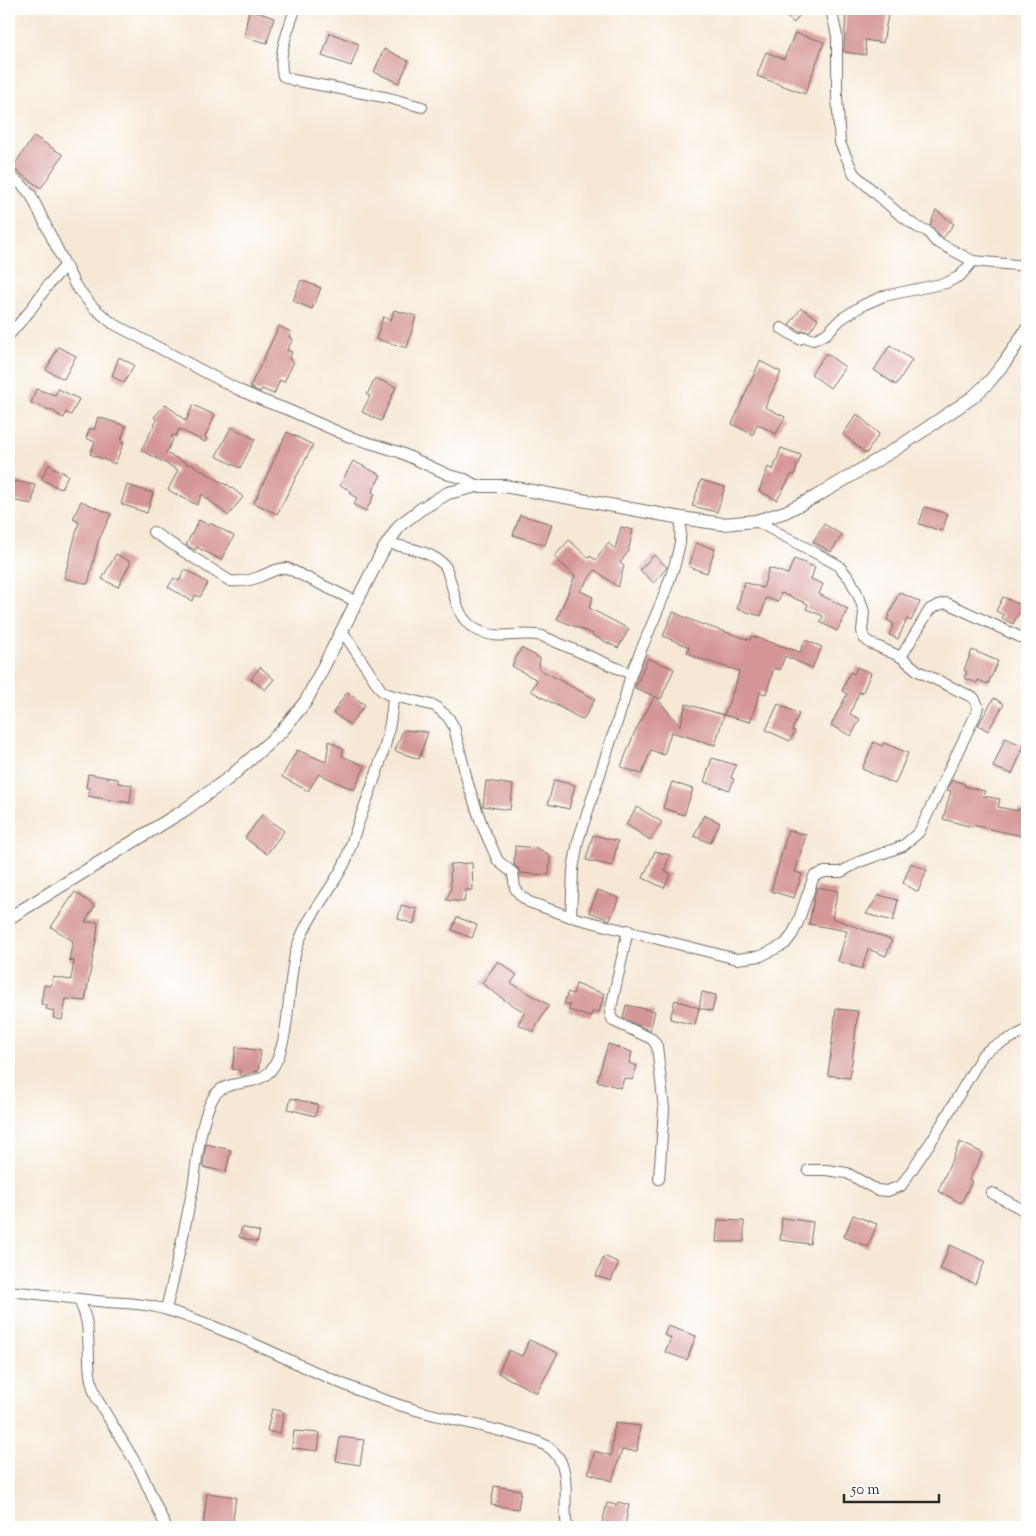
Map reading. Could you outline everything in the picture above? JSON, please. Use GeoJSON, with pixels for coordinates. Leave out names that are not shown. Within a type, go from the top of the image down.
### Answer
{"type":"FeatureCollection","features":[{"type":"Feature","properties":{"kind":"street"},"geometry":{"type":"LineString","coordinates":[[295,9],[284,43],[281,67],[283,76],[302,82],[389,98],[422,107]]}},
{"type":"Feature","properties":{"kind":"street"},"geometry":{"type":"LineString","coordinates":[[831,9],[837,36],[837,97],[840,143],[854,174],[899,214],[917,227],[927,231],[935,241],[973,262],[1027,266]]}},
{"type":"Feature","properties":{"kind":"street"},"geometry":{"type":"LineString","coordinates":[[9,175],[31,195],[75,285],[93,307],[112,323],[264,401],[350,437],[399,452],[449,475],[465,479],[477,486]]}},
{"type":"Feature","properties":{"kind":"street"},"geometry":{"type":"LineString","coordinates":[[781,328],[799,339],[805,337],[813,340],[826,334],[840,319],[863,305],[884,296],[946,282],[960,276],[973,262]]}},
{"type":"Feature","properties":{"kind":"street"},"geometry":{"type":"LineString","coordinates":[[9,335],[65,266]]}},
{"type":"Feature","properties":{"kind":"street"},"geometry":{"type":"LineString","coordinates":[[9,918],[184,811],[229,778],[281,732],[306,701],[388,543],[400,525],[421,509],[448,493],[477,486],[504,486],[723,524],[756,521],[786,512],[817,496],[899,447],[973,397],[989,382],[1005,362],[1027,329]]}},
{"type":"Feature","properties":{"kind":"street"},"geometry":{"type":"LineString","coordinates":[[571,917],[573,870],[578,841],[631,674],[676,564],[680,543],[681,518]]}},
{"type":"Feature","properties":{"kind":"street"},"geometry":{"type":"LineString","coordinates":[[342,632],[381,690],[393,696],[435,706],[448,717],[454,727],[468,784],[482,824],[498,860],[513,873],[515,888],[521,896],[529,902],[571,917],[737,959],[761,956],[785,944],[792,936],[814,876],[825,872],[841,872],[859,862],[903,846],[919,832],[976,714],[978,706],[974,698],[918,670],[901,657],[870,643],[864,638],[862,631],[864,612],[860,599],[850,579],[838,565],[756,521]]}},
{"type":"Feature","properties":{"kind":"street"},"geometry":{"type":"LineString","coordinates":[[153,532],[230,581],[242,582],[280,568],[287,568],[357,602]]}},
{"type":"Feature","properties":{"kind":"street"},"geometry":{"type":"LineString","coordinates":[[388,543],[416,550],[430,556],[446,567],[458,609],[465,620],[475,629],[495,636],[530,633],[542,636],[631,674]]}},
{"type":"Feature","properties":{"kind":"street"},"geometry":{"type":"LineString","coordinates":[[901,657],[930,609],[947,603],[1027,639]]}},
{"type":"Feature","properties":{"kind":"street"},"geometry":{"type":"LineString","coordinates":[[166,1310],[188,1217],[205,1119],[213,1098],[219,1091],[228,1086],[266,1076],[278,1059],[296,951],[306,927],[339,876],[347,858],[388,740],[393,696]]}},
{"type":"Feature","properties":{"kind":"street"},"geometry":{"type":"LineString","coordinates":[[628,930],[610,1013],[613,1021],[652,1039],[656,1046],[664,1109],[659,1179]]}},
{"type":"Feature","properties":{"kind":"street"},"geometry":{"type":"LineString","coordinates":[[808,1170],[847,1173],[877,1190],[887,1191],[901,1186],[934,1137],[983,1054],[1027,1030]]}},
{"type":"Feature","properties":{"kind":"street"},"geometry":{"type":"LineString","coordinates":[[992,1193],[1027,1212]]}},
{"type":"Feature","properties":{"kind":"street"},"geometry":{"type":"LineString","coordinates":[[9,1290],[79,1299],[134,1303],[166,1310],[202,1321],[325,1377],[415,1410],[527,1438],[553,1450],[560,1460],[564,1470],[567,1527]]}},
{"type":"Feature","properties":{"kind":"street"},"geometry":{"type":"LineString","coordinates":[[79,1299],[87,1327],[88,1372],[92,1387],[97,1399],[140,1470],[166,1527]]}},
{"type":"Feature","properties":{"kind":"building"},"geometry":{"type":"Polygon","coordinates":[[[249,9],[274,18],[267,43],[244,37],[249,9]]]}},
{"type":"Feature","properties":{"kind":"building"},"geometry":{"type":"Polygon","coordinates":[[[777,9],[804,9],[794,23],[777,9]]]}},
{"type":"Feature","properties":{"kind":"building"},"geometry":{"type":"Polygon","coordinates":[[[889,9],[883,43],[865,40],[866,55],[844,52],[846,10],[889,9]]]}},
{"type":"Feature","properties":{"kind":"building"},"geometry":{"type":"Polygon","coordinates":[[[330,33],[359,44],[351,66],[322,56],[330,33]]]}},
{"type":"Feature","properties":{"kind":"building"},"geometry":{"type":"Polygon","coordinates":[[[795,33],[824,42],[805,94],[757,76],[766,52],[784,59],[795,33]]]}},
{"type":"Feature","properties":{"kind":"building"},"geometry":{"type":"Polygon","coordinates":[[[384,49],[409,61],[399,83],[374,72],[384,49]]]}},
{"type":"Feature","properties":{"kind":"building"},"geometry":{"type":"Polygon","coordinates":[[[34,136],[63,155],[41,188],[12,168],[34,136]]]}},
{"type":"Feature","properties":{"kind":"building"},"geometry":{"type":"Polygon","coordinates":[[[936,210],[954,224],[943,238],[930,225],[936,210]]]}},
{"type":"Feature","properties":{"kind":"building"},"geometry":{"type":"Polygon","coordinates":[[[301,280],[321,288],[312,309],[293,301],[301,280]]]}},
{"type":"Feature","properties":{"kind":"building"},"geometry":{"type":"Polygon","coordinates":[[[801,308],[818,319],[810,331],[800,331],[789,325],[801,308]]]}},
{"type":"Feature","properties":{"kind":"building"},"geometry":{"type":"Polygon","coordinates":[[[394,310],[416,316],[407,348],[376,339],[383,317],[391,320],[394,310]]]}},
{"type":"Feature","properties":{"kind":"building"},"geometry":{"type":"Polygon","coordinates":[[[279,326],[291,332],[289,337],[293,339],[287,350],[292,352],[289,359],[294,362],[284,382],[280,380],[274,394],[262,389],[260,392],[250,387],[279,326]]]}},
{"type":"Feature","properties":{"kind":"building"},"geometry":{"type":"Polygon","coordinates":[[[890,345],[912,360],[896,385],[874,370],[890,345]]]}},
{"type":"Feature","properties":{"kind":"building"},"geometry":{"type":"Polygon","coordinates":[[[58,347],[76,356],[64,379],[46,370],[58,347]]]}},
{"type":"Feature","properties":{"kind":"building"},"geometry":{"type":"Polygon","coordinates":[[[826,353],[845,367],[830,388],[811,374],[826,353]]]}},
{"type":"Feature","properties":{"kind":"building"},"geometry":{"type":"Polygon","coordinates":[[[119,357],[134,365],[124,383],[112,376],[119,357]]]}},
{"type":"Feature","properties":{"kind":"building"},"geometry":{"type":"Polygon","coordinates":[[[760,361],[781,372],[765,407],[785,417],[776,434],[757,424],[753,435],[732,424],[760,361]]]}},
{"type":"Feature","properties":{"kind":"building"},"geometry":{"type":"Polygon","coordinates":[[[375,378],[396,387],[381,421],[362,412],[370,396],[367,395],[375,378]]]}},
{"type":"Feature","properties":{"kind":"building"},"geometry":{"type":"Polygon","coordinates":[[[36,389],[55,395],[58,389],[79,399],[71,415],[66,412],[64,418],[55,412],[31,403],[36,389]]]}},
{"type":"Feature","properties":{"kind":"building"},"geometry":{"type":"Polygon","coordinates":[[[166,404],[186,421],[193,405],[215,415],[205,437],[207,439],[205,442],[179,429],[176,436],[173,435],[171,438],[173,440],[166,453],[191,464],[227,484],[243,497],[228,516],[202,494],[197,505],[168,490],[178,470],[141,450],[157,420],[154,417],[166,404]]]}},
{"type":"Feature","properties":{"kind":"building"},"geometry":{"type":"Polygon","coordinates":[[[857,414],[879,434],[866,454],[843,434],[857,414]]]}},
{"type":"Feature","properties":{"kind":"building"},"geometry":{"type":"Polygon","coordinates":[[[98,417],[126,426],[121,441],[124,442],[115,464],[90,454],[95,442],[86,438],[90,428],[94,430],[98,417]]]}},
{"type":"Feature","properties":{"kind":"building"},"geometry":{"type":"Polygon","coordinates":[[[231,427],[255,439],[240,468],[216,456],[231,427]]]}},
{"type":"Feature","properties":{"kind":"building"},"geometry":{"type":"Polygon","coordinates":[[[287,432],[313,445],[277,514],[254,503],[287,432]]]}},
{"type":"Feature","properties":{"kind":"building"},"geometry":{"type":"Polygon","coordinates":[[[781,448],[801,455],[794,476],[792,474],[777,500],[759,491],[768,467],[773,470],[781,448]]]}},
{"type":"Feature","properties":{"kind":"building"},"geometry":{"type":"Polygon","coordinates":[[[353,461],[381,475],[372,492],[375,494],[366,511],[354,505],[357,498],[350,494],[351,491],[340,485],[353,461]]]}},
{"type":"Feature","properties":{"kind":"building"},"geometry":{"type":"Polygon","coordinates":[[[49,465],[68,475],[61,489],[41,479],[49,465]]]}},
{"type":"Feature","properties":{"kind":"building"},"geometry":{"type":"Polygon","coordinates":[[[701,480],[725,487],[717,512],[692,506],[701,480]]]}},
{"type":"Feature","properties":{"kind":"building"},"geometry":{"type":"Polygon","coordinates":[[[14,481],[35,485],[32,504],[10,500],[14,481]]]}},
{"type":"Feature","properties":{"kind":"building"},"geometry":{"type":"Polygon","coordinates":[[[127,485],[153,493],[147,513],[121,504],[127,485]]]}},
{"type":"Feature","properties":{"kind":"building"},"geometry":{"type":"Polygon","coordinates":[[[81,501],[111,514],[98,542],[88,584],[64,578],[79,522],[73,519],[81,501]]]}},
{"type":"Feature","properties":{"kind":"building"},"geometry":{"type":"Polygon","coordinates":[[[925,507],[948,514],[942,531],[919,524],[925,507]]]}},
{"type":"Feature","properties":{"kind":"building"},"geometry":{"type":"Polygon","coordinates":[[[520,515],[552,524],[545,545],[513,535],[520,515]]]}},
{"type":"Feature","properties":{"kind":"building"},"geometry":{"type":"Polygon","coordinates":[[[199,520],[209,525],[210,523],[234,536],[221,560],[197,547],[195,550],[186,545],[199,520]]]}},
{"type":"Feature","properties":{"kind":"building"},"geometry":{"type":"Polygon","coordinates":[[[824,524],[842,535],[831,552],[813,542],[824,524]]]}},
{"type":"Feature","properties":{"kind":"building"},"geometry":{"type":"Polygon","coordinates":[[[621,527],[633,530],[628,552],[620,563],[624,566],[618,587],[595,570],[580,591],[593,597],[589,608],[629,629],[618,648],[593,634],[557,619],[575,576],[554,557],[569,540],[589,558],[590,556],[596,560],[608,543],[615,549],[621,527]]]}},
{"type":"Feature","properties":{"kind":"building"},"geometry":{"type":"Polygon","coordinates":[[[696,543],[715,549],[707,573],[689,567],[696,543]]]}},
{"type":"Feature","properties":{"kind":"building"},"geometry":{"type":"Polygon","coordinates":[[[116,554],[131,562],[118,587],[102,579],[116,554]]]}},
{"type":"Feature","properties":{"kind":"building"},"geometry":{"type":"Polygon","coordinates":[[[654,555],[667,567],[654,583],[640,570],[654,555]]]}},
{"type":"Feature","properties":{"kind":"building"},"geometry":{"type":"Polygon","coordinates":[[[794,559],[815,567],[811,579],[823,584],[819,594],[848,609],[837,631],[820,622],[823,616],[806,609],[808,604],[781,593],[778,602],[766,598],[761,616],[737,609],[744,582],[763,588],[769,568],[788,574],[794,559]]]}},
{"type":"Feature","properties":{"kind":"building"},"geometry":{"type":"Polygon","coordinates":[[[185,569],[208,583],[200,597],[196,595],[192,601],[168,587],[174,578],[179,581],[185,569]]]}},
{"type":"Feature","properties":{"kind":"building"},"geometry":{"type":"Polygon","coordinates":[[[899,592],[920,602],[911,621],[907,619],[898,639],[889,635],[894,624],[887,620],[899,592]]]}},
{"type":"Feature","properties":{"kind":"building"},"geometry":{"type":"Polygon","coordinates":[[[1003,597],[1023,606],[1013,624],[1002,618],[1004,615],[996,611],[1003,597]]]}},
{"type":"Feature","properties":{"kind":"building"},"geometry":{"type":"Polygon","coordinates":[[[673,612],[698,623],[750,640],[752,636],[800,652],[805,640],[822,647],[812,668],[785,656],[780,670],[774,668],[766,694],[760,692],[750,722],[724,715],[739,671],[697,658],[687,652],[689,647],[663,636],[673,612]]]}},
{"type":"Feature","properties":{"kind":"building"},"geometry":{"type":"Polygon","coordinates":[[[521,648],[540,658],[539,669],[595,699],[583,720],[531,691],[537,680],[512,666],[521,648]]]}},
{"type":"Feature","properties":{"kind":"building"},"geometry":{"type":"Polygon","coordinates":[[[972,650],[998,661],[988,684],[978,680],[977,683],[964,678],[967,672],[964,670],[972,650]]]}},
{"type":"Feature","properties":{"kind":"building"},"geometry":{"type":"Polygon","coordinates":[[[648,658],[674,669],[661,699],[635,688],[648,658]]]}},
{"type":"Feature","properties":{"kind":"building"},"geometry":{"type":"Polygon","coordinates":[[[260,667],[274,679],[265,690],[251,679],[260,667]]]}},
{"type":"Feature","properties":{"kind":"building"},"geometry":{"type":"Polygon","coordinates":[[[857,667],[871,673],[862,694],[859,692],[850,714],[860,719],[851,736],[831,725],[847,694],[842,691],[850,672],[854,674],[857,667]]]}},
{"type":"Feature","properties":{"kind":"building"},"geometry":{"type":"Polygon","coordinates":[[[347,692],[365,705],[350,725],[333,713],[347,692]]]}},
{"type":"Feature","properties":{"kind":"building"},"geometry":{"type":"Polygon","coordinates":[[[655,696],[680,726],[686,704],[724,715],[715,745],[671,732],[664,755],[651,750],[642,774],[621,767],[635,731],[655,696]]]}},
{"type":"Feature","properties":{"kind":"building"},"geometry":{"type":"Polygon","coordinates":[[[994,698],[1004,704],[988,731],[978,725],[994,698]]]}},
{"type":"Feature","properties":{"kind":"building"},"geometry":{"type":"Polygon","coordinates":[[[778,704],[799,714],[792,730],[795,731],[790,741],[766,730],[778,704]]]}},
{"type":"Feature","properties":{"kind":"building"},"geometry":{"type":"Polygon","coordinates":[[[403,730],[428,732],[419,759],[395,751],[403,730]]]}},
{"type":"Feature","properties":{"kind":"building"},"geometry":{"type":"Polygon","coordinates":[[[1005,738],[1024,746],[1012,774],[993,767],[1005,738]]]}},
{"type":"Feature","properties":{"kind":"building"},"geometry":{"type":"Polygon","coordinates":[[[329,741],[343,749],[342,756],[365,766],[354,790],[319,774],[308,791],[282,777],[297,750],[326,762],[329,741]]]}},
{"type":"Feature","properties":{"kind":"building"},"geometry":{"type":"Polygon","coordinates":[[[874,742],[882,746],[884,743],[908,753],[895,784],[862,769],[874,742]]]}},
{"type":"Feature","properties":{"kind":"building"},"geometry":{"type":"Polygon","coordinates":[[[712,758],[736,765],[731,778],[734,779],[730,790],[704,782],[712,758]]]}},
{"type":"Feature","properties":{"kind":"building"},"geometry":{"type":"Polygon","coordinates":[[[88,774],[118,779],[118,783],[132,785],[130,803],[88,796],[90,788],[86,788],[88,774]]]}},
{"type":"Feature","properties":{"kind":"building"},"geometry":{"type":"Polygon","coordinates":[[[554,780],[575,785],[569,809],[548,804],[554,780]]]}},
{"type":"Feature","properties":{"kind":"building"},"geometry":{"type":"Polygon","coordinates":[[[952,780],[965,784],[964,786],[985,791],[983,796],[1000,799],[998,807],[1027,811],[1027,837],[972,825],[972,827],[943,819],[951,791],[947,790],[952,780]]]}},
{"type":"Feature","properties":{"kind":"building"},"geometry":{"type":"Polygon","coordinates":[[[486,781],[513,785],[510,810],[483,806],[486,781]]]}},
{"type":"Feature","properties":{"kind":"building"},"geometry":{"type":"Polygon","coordinates":[[[672,782],[693,789],[684,815],[663,808],[672,782]]]}},
{"type":"Feature","properties":{"kind":"building"},"geometry":{"type":"Polygon","coordinates":[[[637,807],[662,822],[650,840],[626,824],[637,807]]]}},
{"type":"Feature","properties":{"kind":"building"},"geometry":{"type":"Polygon","coordinates":[[[262,815],[284,831],[267,854],[245,838],[262,815]]]}},
{"type":"Feature","properties":{"kind":"building"},"geometry":{"type":"Polygon","coordinates":[[[704,815],[720,823],[710,843],[694,836],[704,815]]]}},
{"type":"Feature","properties":{"kind":"building"},"geometry":{"type":"Polygon","coordinates":[[[788,830],[806,835],[795,872],[802,874],[794,898],[771,891],[788,830]]]}},
{"type":"Feature","properties":{"kind":"building"},"geometry":{"type":"Polygon","coordinates":[[[593,835],[618,841],[612,866],[586,860],[593,835]]]}},
{"type":"Feature","properties":{"kind":"building"},"geometry":{"type":"Polygon","coordinates":[[[515,846],[537,848],[550,855],[549,875],[520,873],[514,865],[515,846]]]}},
{"type":"Feature","properties":{"kind":"building"},"geometry":{"type":"Polygon","coordinates":[[[655,851],[670,855],[664,871],[671,874],[664,888],[643,878],[655,851]]]}},
{"type":"Feature","properties":{"kind":"building"},"geometry":{"type":"Polygon","coordinates":[[[472,863],[473,890],[466,890],[464,902],[446,900],[451,890],[450,864],[472,863]]]}},
{"type":"Feature","properties":{"kind":"building"},"geometry":{"type":"Polygon","coordinates":[[[911,863],[927,870],[918,892],[903,883],[911,863]]]}},
{"type":"Feature","properties":{"kind":"building"},"geometry":{"type":"Polygon","coordinates":[[[817,887],[838,891],[832,918],[892,940],[886,956],[868,949],[862,969],[838,961],[847,931],[809,924],[817,887]]]}},
{"type":"Feature","properties":{"kind":"building"},"geometry":{"type":"Polygon","coordinates":[[[598,890],[619,898],[610,920],[589,912],[598,890]]]}},
{"type":"Feature","properties":{"kind":"building"},"geometry":{"type":"Polygon","coordinates":[[[75,892],[95,906],[85,922],[98,922],[97,935],[85,1001],[66,999],[62,1020],[53,1018],[54,1011],[46,1009],[47,1005],[41,1004],[44,985],[51,986],[53,977],[71,980],[74,961],[69,960],[73,941],[51,927],[75,892]]]}},
{"type":"Feature","properties":{"kind":"building"},"geometry":{"type":"Polygon","coordinates":[[[879,895],[898,900],[893,921],[866,914],[879,895]]]}},
{"type":"Feature","properties":{"kind":"building"},"geometry":{"type":"Polygon","coordinates":[[[401,905],[417,909],[414,924],[398,919],[401,905]]]}},
{"type":"Feature","properties":{"kind":"building"},"geometry":{"type":"Polygon","coordinates":[[[457,917],[477,925],[472,938],[452,930],[457,917]]]}},
{"type":"Feature","properties":{"kind":"building"},"geometry":{"type":"Polygon","coordinates":[[[498,961],[517,975],[511,983],[549,1005],[533,1032],[518,1024],[525,1012],[507,1002],[482,983],[498,961]]]}},
{"type":"Feature","properties":{"kind":"building"},"geometry":{"type":"Polygon","coordinates":[[[576,984],[605,994],[599,1012],[592,1012],[590,1017],[569,1010],[570,1005],[564,1003],[568,992],[573,994],[576,984]]]}},
{"type":"Feature","properties":{"kind":"building"},"geometry":{"type":"Polygon","coordinates":[[[702,992],[716,995],[712,1011],[699,1008],[702,992]]]}},
{"type":"Feature","properties":{"kind":"building"},"geometry":{"type":"Polygon","coordinates":[[[675,1000],[699,1008],[695,1025],[670,1019],[675,1000]]]}},
{"type":"Feature","properties":{"kind":"building"},"geometry":{"type":"Polygon","coordinates":[[[626,1005],[655,1011],[650,1031],[623,1018],[626,1005]]]}},
{"type":"Feature","properties":{"kind":"building"},"geometry":{"type":"Polygon","coordinates":[[[836,1009],[858,1011],[850,1078],[828,1075],[836,1009]]]}},
{"type":"Feature","properties":{"kind":"building"},"geometry":{"type":"Polygon","coordinates":[[[608,1044],[632,1052],[629,1063],[637,1066],[632,1080],[624,1078],[621,1088],[597,1081],[608,1044]]]}},
{"type":"Feature","properties":{"kind":"building"},"geometry":{"type":"Polygon","coordinates":[[[236,1047],[261,1051],[258,1071],[240,1076],[240,1070],[232,1069],[236,1047]]]}},
{"type":"Feature","properties":{"kind":"building"},"geometry":{"type":"Polygon","coordinates":[[[291,1098],[318,1105],[315,1116],[288,1109],[291,1098]]]}},
{"type":"Feature","properties":{"kind":"building"},"geometry":{"type":"Polygon","coordinates":[[[960,1142],[983,1153],[969,1180],[972,1181],[961,1203],[938,1191],[960,1142]]]}},
{"type":"Feature","properties":{"kind":"building"},"geometry":{"type":"Polygon","coordinates":[[[206,1144],[231,1150],[226,1172],[203,1167],[206,1144]]]}},
{"type":"Feature","properties":{"kind":"building"},"geometry":{"type":"Polygon","coordinates":[[[853,1215],[877,1224],[868,1247],[844,1237],[853,1215]]]}},
{"type":"Feature","properties":{"kind":"building"},"geometry":{"type":"Polygon","coordinates":[[[782,1218],[813,1222],[810,1244],[780,1240],[782,1218]]]}},
{"type":"Feature","properties":{"kind":"building"},"geometry":{"type":"Polygon","coordinates":[[[718,1220],[744,1221],[744,1242],[716,1242],[718,1220]]]}},
{"type":"Feature","properties":{"kind":"building"},"geometry":{"type":"Polygon","coordinates":[[[242,1227],[260,1232],[257,1242],[239,1237],[242,1227]]]}},
{"type":"Feature","properties":{"kind":"building"},"geometry":{"type":"Polygon","coordinates":[[[950,1245],[985,1261],[975,1284],[940,1269],[950,1245]]]}},
{"type":"Feature","properties":{"kind":"building"},"geometry":{"type":"Polygon","coordinates":[[[604,1256],[619,1263],[611,1281],[596,1276],[604,1256]]]}},
{"type":"Feature","properties":{"kind":"building"},"geometry":{"type":"Polygon","coordinates":[[[668,1326],[696,1336],[687,1360],[665,1352],[671,1338],[664,1335],[668,1326]]]}},
{"type":"Feature","properties":{"kind":"building"},"geometry":{"type":"Polygon","coordinates":[[[529,1340],[558,1353],[537,1393],[498,1373],[509,1350],[522,1356],[529,1340]]]}},
{"type":"Feature","properties":{"kind":"building"},"geometry":{"type":"Polygon","coordinates":[[[272,1409],[284,1412],[280,1434],[267,1431],[272,1409]]]}},
{"type":"Feature","properties":{"kind":"building"},"geometry":{"type":"Polygon","coordinates":[[[615,1423],[640,1426],[637,1451],[622,1450],[612,1481],[588,1473],[595,1451],[611,1456],[615,1423]]]}},
{"type":"Feature","properties":{"kind":"building"},"geometry":{"type":"Polygon","coordinates":[[[294,1431],[320,1433],[318,1451],[292,1448],[294,1431]]]}},
{"type":"Feature","properties":{"kind":"building"},"geometry":{"type":"Polygon","coordinates":[[[340,1437],[364,1440],[360,1465],[336,1461],[340,1437]]]}},
{"type":"Feature","properties":{"kind":"building"},"geometry":{"type":"Polygon","coordinates":[[[494,1486],[521,1490],[518,1509],[491,1505],[494,1486]]]}},
{"type":"Feature","properties":{"kind":"building"},"geometry":{"type":"Polygon","coordinates":[[[207,1493],[236,1497],[232,1527],[203,1527],[207,1493]]]}},
{"type":"Feature","properties":{"kind":"building"},"geometry":{"type":"Polygon","coordinates":[[[618,1502],[629,1505],[625,1525],[619,1524],[617,1527],[602,1524],[607,1503],[616,1505],[618,1502]]]}}]}
